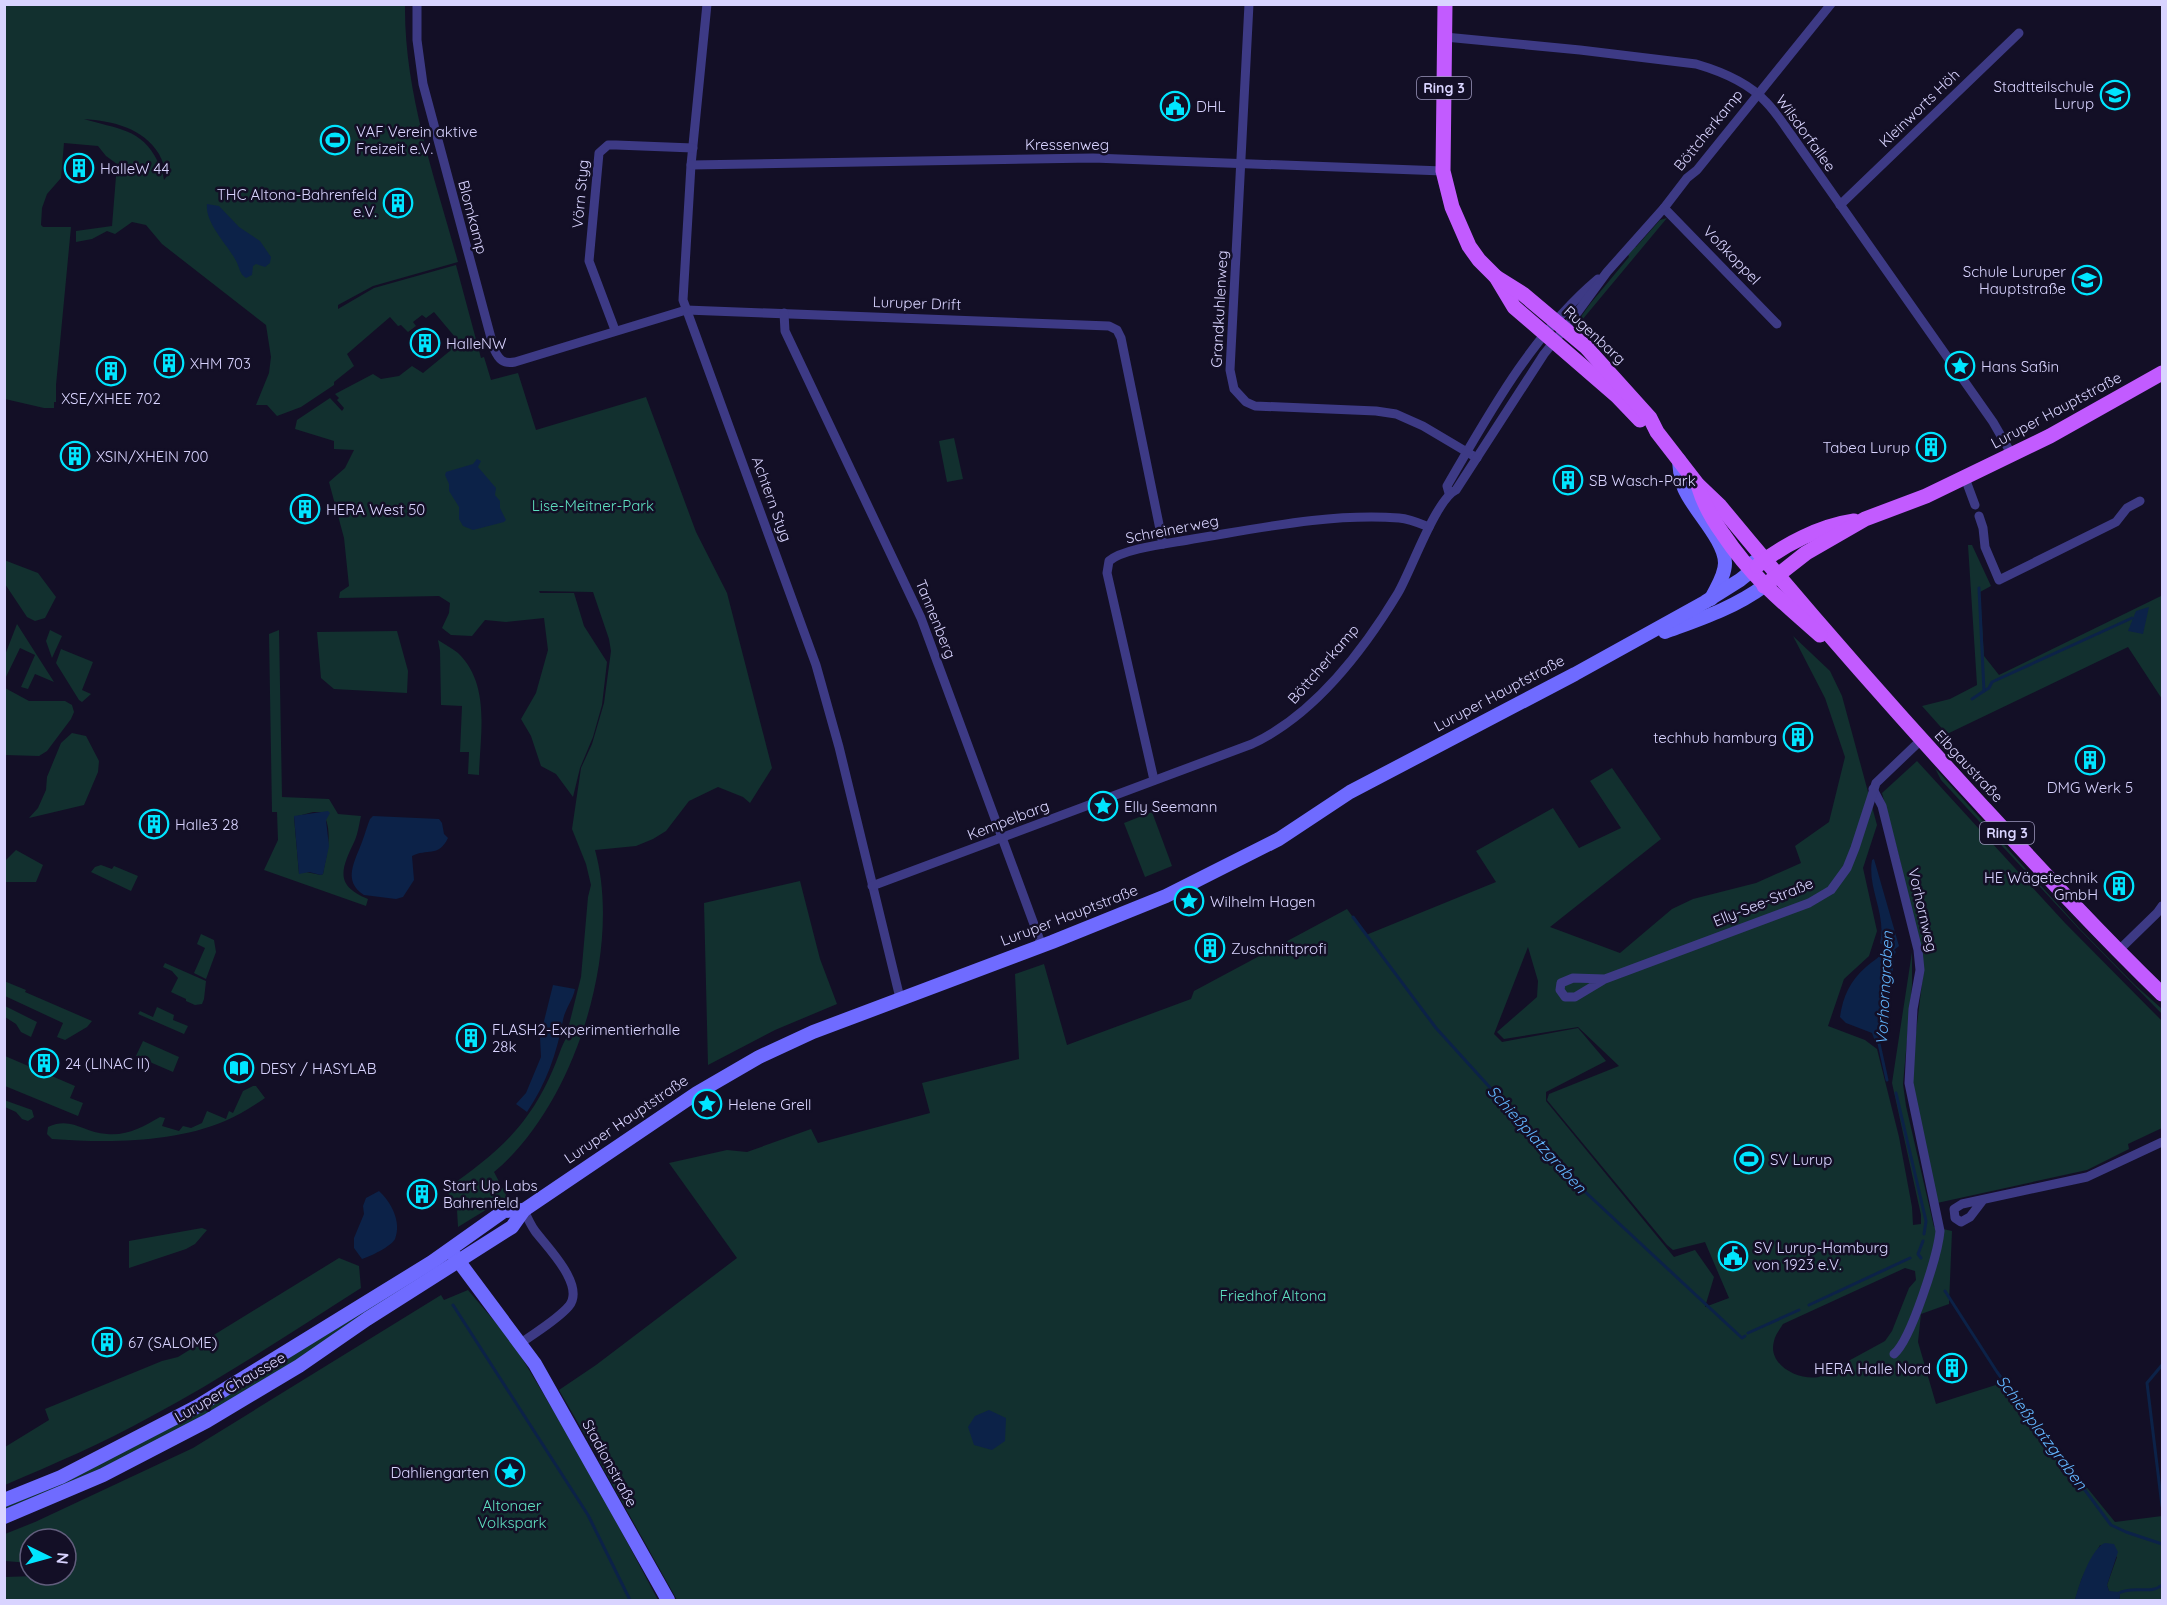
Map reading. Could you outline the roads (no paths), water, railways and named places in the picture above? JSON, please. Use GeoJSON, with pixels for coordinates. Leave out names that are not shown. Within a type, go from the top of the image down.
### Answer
{"type":"FeatureCollection","features":[{"type":"Feature","properties":{"kind":"main road","name":"Rugenbarg"},"geometry":{"type":"LineString","coordinates":[[1445,4],[1443,171],[1452,207],[1469,246],[1496,277],[1522,294],[1554,331],[1586,347],[1650,418],[1657,432],[1698,485],[1771,563]]}},
{"type":"Feature","properties":{"kind":"main road","name":"Luruper Hauptstraße"},"geometry":{"type":"LineString","coordinates":[[1626,645],[1728,608],[1750,596],[1771,563],[1786,547],[1831,526],[1866,519],[1900,507],[1965,478],[2101,409],[2162,374]]}},
{"type":"Feature","properties":{"kind":"main road"},"geometry":{"type":"LineString","coordinates":[[1679,460],[1680,479],[1685,491],[1720,546],[1725,560],[1722,575],[1711,599]]}},
{"type":"Feature","properties":{"kind":"main road","name":"Rugenbarg"},"geometry":{"type":"LineString","coordinates":[[1698,485],[1717,525],[1758,583]]}},
{"type":"Feature","properties":{"kind":"main road","name":"Luruper Hauptstraße"},"geometry":{"type":"LineString","coordinates":[[1771,563],[1806,553],[1866,519]]}},
{"type":"Feature","properties":{"kind":"main road"},"geometry":{"type":"LineString","coordinates":[[1758,583],[1755,561],[1771,563]]}},
{"type":"Feature","properties":{"kind":"main road","name":"Elbgaustraße"},"geometry":{"type":"LineString","coordinates":[[1771,563],[1845,655],[1921,740],[2118,951],[2163,994]]}},
{"type":"Feature","properties":{"kind":"main road","name":"Luruper Hauptstraße"},"geometry":{"type":"LineString","coordinates":[[459,1262],[512,1227],[524,1210],[727,1074],[813,1032],[1042,946],[1166,896],[1279,839],[1350,792],[1711,599],[1758,583]]}},
{"type":"Feature","properties":{"kind":"main road","name":"Elbgaustraße"},"geometry":{"type":"LineString","coordinates":[[1758,583],[1845,655]]}},
{"type":"Feature","properties":{"kind":"main road","name":"Luruper Hauptstraße"},"geometry":{"type":"LineString","coordinates":[[449,1249],[504,1211],[524,1210]]}},
{"type":"Feature","properties":{"kind":"main road","name":"Stadionstraße"},"geometry":{"type":"LineString","coordinates":[[449,1249],[521,1343],[545,1381],[668,1600]]}},
{"type":"Feature","properties":{"kind":"main road","name":"Luruper Chaussee"},"geometry":{"type":"LineString","coordinates":[[4,1500],[61,1477],[198,1406],[311,1335],[354,1311],[449,1249]]}},
{"type":"Feature","properties":{"kind":"main road","name":"Luruper Chaussee"},"geometry":{"type":"LineString","coordinates":[[4,1517],[103,1475],[207,1421],[299,1366],[367,1319],[459,1262]]}},
{"type":"Feature","properties":{"kind":"street","name":"Blomkamp"},"geometry":{"type":"LineString","coordinates":[[417,4],[420,66],[430,114],[494,349],[499,360],[503,362]]}},
{"type":"Feature","properties":{"kind":"street","name":"Achtern Styg"},"geometry":{"type":"LineString","coordinates":[[707,4],[691,165],[682,292],[686,310],[816,665],[839,747],[900,998]]}},
{"type":"Feature","properties":{"kind":"street","name":"Grandkuhlenweg"},"geometry":{"type":"LineString","coordinates":[[1249,4],[1230,370],[1234,388],[1246,402],[1265,408],[1376,411],[1396,414],[1424,426],[1477,458]]}},
{"type":"Feature","properties":{"kind":"street","name":"Böttcherkamp"},"geometry":{"type":"LineString","coordinates":[[1449,493],[1447,486],[1467,452],[1554,331],[1664,208],[1687,178],[1697,170],[1831,4]]}},
{"type":"Feature","properties":{"kind":"street","name":"Kleinworts Höh"},"geometry":{"type":"LineString","coordinates":[[1840,205],[2019,33]]}},
{"type":"Feature","properties":{"kind":"street","name":"Wilsdorfallee"},"geometry":{"type":"LineString","coordinates":[[1445,37],[1687,63],[1714,69],[1757,94],[1766,101],[1840,205],[1993,422],[2012,455]]}},
{"type":"Feature","properties":{"kind":"street","name":"Vörn Styg"},"geometry":{"type":"LineString","coordinates":[[615,330],[589,261],[599,153],[609,145],[693,148]]}},
{"type":"Feature","properties":{"kind":"street","name":"Kressenweg"},"geometry":{"type":"LineString","coordinates":[[691,165],[1083,158],[1443,171]]}},
{"type":"Feature","properties":{"kind":"street","name":"Voßkoppel"},"geometry":{"type":"LineString","coordinates":[[1664,208],[1777,324]]}},
{"type":"Feature","properties":{"kind":"street","name":"Luruper Drift"},"geometry":{"type":"LineString","coordinates":[[503,362],[515,362],[686,310],[1083,324],[1113,327],[1120,333],[1163,544]]}},
{"type":"Feature","properties":{"kind":"street","name":"Tannenberg"},"geometry":{"type":"LineString","coordinates":[[783,313],[785,331],[921,618],[1042,946]]}},
{"type":"Feature","properties":{"kind":"street","name":"Böttcherkamp"},"geometry":{"type":"LineString","coordinates":[[1154,780],[1267,737],[1292,721],[1314,702],[1355,654],[1386,611],[1409,573],[1429,527],[1449,493],[1456,490],[1477,458],[1544,354],[1554,331]]}},
{"type":"Feature","properties":{"kind":"street"},"geometry":{"type":"LineString","coordinates":[[1965,478],[1975,505]]}},
{"type":"Feature","properties":{"kind":"street"},"geometry":{"type":"LineString","coordinates":[[1979,516],[1985,547],[1999,580],[2116,522],[2127,508],[2140,501]]}},
{"type":"Feature","properties":{"kind":"street","name":"Schreinerweg"},"geometry":{"type":"LineString","coordinates":[[1154,780],[1107,566],[1109,561],[1122,554],[1163,544],[1266,527],[1356,517],[1407,519],[1429,527]]}},
{"type":"Feature","properties":{"kind":"street","name":"Elly-See-Straße"},"geometry":{"type":"LineString","coordinates":[[1605,979],[1809,903],[1825,894],[1847,868],[1873,789],[1879,780],[1921,740]]}},
{"type":"Feature","properties":{"kind":"street","name":"Kempelbarg"},"geometry":{"type":"LineString","coordinates":[[872,886],[1154,780]]}},
{"type":"Feature","properties":{"kind":"street","name":"Vorhornweg"},"geometry":{"type":"LineString","coordinates":[[1873,789],[1882,806],[1918,950],[1920,970],[1913,1009],[1909,1083],[1938,1218],[1940,1238],[1908,1335],[1894,1354]]}},
{"type":"Feature","properties":{"kind":"street"},"geometry":{"type":"LineString","coordinates":[[2118,951],[2161,911]]}},
{"type":"Feature","properties":{"kind":"street"},"geometry":{"type":"LineString","coordinates":[[1983,1200],[1970,1217],[1964,1222],[1958,1221],[1954,1215],[1954,1209],[1957,1206],[1983,1200],[2087,1177],[2163,1142]]}},
{"type":"Feature","properties":{"kind":"street"},"geometry":{"type":"LineString","coordinates":[[521,1343],[568,1307],[574,1294],[570,1279],[546,1242],[533,1228],[524,1210]]}},
{"type":"Feature","properties":{"kind":"street"},"geometry":{"type":"LineString","coordinates":[[1938,1218],[1954,1215]]}},
{"type":"Feature","properties":{"kind":"water"},"geometry":{"type":"Polygon","coordinates":[[[207,204],[219,206],[239,227],[260,241],[271,257],[270,263],[265,267],[256,264],[253,266],[252,275],[246,278],[213,226],[207,211],[207,204]]]}},
{"type":"Feature","properties":{"kind":"water"},"geometry":{"type":"Polygon","coordinates":[[[477,459],[481,461],[478,467],[496,488],[495,495],[500,501],[500,508],[506,520],[473,530],[463,526],[459,519],[459,507],[449,491],[445,475],[446,472],[473,464],[477,459]]]}},
{"type":"Feature","properties":{"kind":"water"},"geometry":{"type":"Polygon","coordinates":[[[2149,607],[2143,634],[2128,631],[2136,611],[2149,607]]]}},
{"type":"Feature","properties":{"kind":"water"},"geometry":{"type":"Polygon","coordinates":[[[328,811],[330,813],[326,820],[329,846],[323,874],[309,872],[299,874],[294,816],[328,811]]]}},
{"type":"Feature","properties":{"kind":"water"},"geometry":{"type":"Polygon","coordinates":[[[373,816],[439,819],[444,834],[448,838],[436,850],[412,856],[414,880],[403,897],[396,899],[364,895],[353,883],[354,863],[373,816]]]}},
{"type":"Feature","properties":{"kind":"water"},"geometry":{"type":"Polygon","coordinates":[[[1874,859],[1899,946],[1894,950],[1896,952],[1893,957],[1883,1042],[1875,1041],[1872,1033],[1846,1023],[1840,1017],[1845,996],[1852,983],[1860,972],[1880,956],[1886,948],[1880,943],[1881,922],[1871,870],[1874,859]]]}},
{"type":"Feature","properties":{"kind":"water"},"geometry":{"type":"Polygon","coordinates":[[[553,985],[575,989],[564,1016],[550,1068],[527,1112],[516,1104],[526,1093],[541,1057],[540,1037],[553,985]]]}},
{"type":"Feature","properties":{"kind":"water"},"geometry":{"type":"Polygon","coordinates":[[[379,1191],[388,1201],[394,1213],[397,1233],[390,1245],[362,1259],[354,1248],[354,1238],[364,1214],[363,1206],[366,1198],[379,1191]]]}},
{"type":"Feature","properties":{"kind":"water"},"geometry":{"type":"Polygon","coordinates":[[[989,1410],[1006,1418],[1005,1441],[992,1450],[974,1445],[968,1427],[975,1416],[989,1410]]]}},
{"type":"Feature","properties":{"kind":"water"},"geometry":{"type":"Polygon","coordinates":[[[2105,1543],[2114,1544],[2118,1552],[2107,1585],[2109,1591],[2119,1592],[2119,1600],[2075,1600],[2090,1560],[2105,1543]]]}},
{"type":"Feature","properties":{"kind":"waterway"},"geometry":{"type":"LineString","coordinates":[[1972,699],[1984,691],[1979,588]]}},
{"type":"Feature","properties":{"kind":"waterway"},"geometry":{"type":"LineString","coordinates":[[1984,691],[1992,682],[2132,618]]}},
{"type":"Feature","properties":{"kind":"waterway","name":"Schießplatzgraben"},"geometry":{"type":"LineString","coordinates":[[1353,917],[1436,1028],[1581,1188],[1742,1338],[1745,1336]]}},
{"type":"Feature","properties":{"kind":"waterway","name":"Vorhorngraben"},"geometry":{"type":"LineString","coordinates":[[1878,1039],[1887,1080]]}},
{"type":"Feature","properties":{"kind":"waterway","name":"Vorhorngraben"},"geometry":{"type":"LineString","coordinates":[[1896,1093],[1926,1221],[1924,1234]]}},
{"type":"Feature","properties":{"kind":"waterway","name":"Vorhorngraben"},"geometry":{"type":"LineString","coordinates":[[1921,1258],[1918,1254],[1923,1241]]}},
{"type":"Feature","properties":{"kind":"waterway","name":"Schießplatzgraben"},"geometry":{"type":"LineString","coordinates":[[1809,1305],[1910,1258]]}},
{"type":"Feature","properties":{"kind":"waterway","name":"Schießplatzgraben"},"geometry":{"type":"LineString","coordinates":[[1945,1291],[1997,1372],[2111,1525],[2162,1544]]}},
{"type":"Feature","properties":{"kind":"waterway"},"geometry":{"type":"LineString","coordinates":[[453,1305],[588,1515],[630,1600]]}},
{"type":"Feature","properties":{"kind":"waterway","name":"Schießplatzgraben"},"geometry":{"type":"LineString","coordinates":[[1748,1333],[1799,1310]]}},
{"type":"Feature","properties":{"kind":"waterway"},"geometry":{"type":"LineString","coordinates":[[2162,1365],[2147,1383],[2162,1506]]}},
{"type":"Feature","properties":{"kind":"waterway"},"geometry":{"type":"LineString","coordinates":[[2119,1593],[2153,1589],[2162,1585]]}},
{"type":"Feature","properties":{"kind":"place","name":"Stadtteilschule Lurup"},"geometry":{"type":"Point","coordinates":[2115,95]}},
{"type":"Feature","properties":{"kind":"place","name":"DHL"},"geometry":{"type":"Point","coordinates":[1175,106]}},
{"type":"Feature","properties":{"kind":"place","name":"VAF Verein aktive Freizeit e.V."},"geometry":{"type":"Point","coordinates":[335,140]}},
{"type":"Feature","properties":{"kind":"place","name":"HalleW 44"},"geometry":{"type":"Point","coordinates":[79,168]}},
{"type":"Feature","properties":{"kind":"place","name":"THC Altona-Bahrenfeld e.V."},"geometry":{"type":"Point","coordinates":[398,203]}},
{"type":"Feature","properties":{"kind":"place","name":"Schule Luruper Hauptstraße"},"geometry":{"type":"Point","coordinates":[2087,280]}},
{"type":"Feature","properties":{"kind":"place","name":"HalleNW"},"geometry":{"type":"Point","coordinates":[425,343]}},
{"type":"Feature","properties":{"kind":"place","name":"XHM 703"},"geometry":{"type":"Point","coordinates":[169,363]}},
{"type":"Feature","properties":{"kind":"place","name":"Hans Saßin"},"geometry":{"type":"Point","coordinates":[1960,366]}},
{"type":"Feature","properties":{"kind":"place","name":"XSE/XHEE 702"},"geometry":{"type":"Point","coordinates":[111,371]}},
{"type":"Feature","properties":{"kind":"place","name":"Tabea Lurup"},"geometry":{"type":"Point","coordinates":[1931,447]}},
{"type":"Feature","properties":{"kind":"place","name":"XSIN/XHEIN 700"},"geometry":{"type":"Point","coordinates":[75,456]}},
{"type":"Feature","properties":{"kind":"place","name":"SB Wasch-Park"},"geometry":{"type":"Point","coordinates":[1568,480]}},
{"type":"Feature","properties":{"kind":"place","name":"HERA West 50"},"geometry":{"type":"Point","coordinates":[305,509]}},
{"type":"Feature","properties":{"kind":"place","name":"techhub hamburg"},"geometry":{"type":"Point","coordinates":[1798,737]}},
{"type":"Feature","properties":{"kind":"place","name":"DMG Werk 5"},"geometry":{"type":"Point","coordinates":[2090,760]}},
{"type":"Feature","properties":{"kind":"place","name":"Elly Seemann"},"geometry":{"type":"Point","coordinates":[1103,806]}},
{"type":"Feature","properties":{"kind":"place","name":"Halle3 28"},"geometry":{"type":"Point","coordinates":[154,824]}},
{"type":"Feature","properties":{"kind":"place","name":"HE Wägetechnik GmbH"},"geometry":{"type":"Point","coordinates":[2119,886]}},
{"type":"Feature","properties":{"kind":"place","name":"Wilhelm Hagen"},"geometry":{"type":"Point","coordinates":[1189,901]}},
{"type":"Feature","properties":{"kind":"place","name":"Zuschnittprofi"},"geometry":{"type":"Point","coordinates":[1210,948]}},
{"type":"Feature","properties":{"kind":"place","name":"FLASH2-Experimentierhalle 28k"},"geometry":{"type":"Point","coordinates":[471,1038]}},
{"type":"Feature","properties":{"kind":"place","name":"24 (LINAC II)"},"geometry":{"type":"Point","coordinates":[44,1063]}},
{"type":"Feature","properties":{"kind":"place","name":"DESY / HASYLAB"},"geometry":{"type":"Point","coordinates":[239,1068]}},
{"type":"Feature","properties":{"kind":"place","name":"Helene Grell"},"geometry":{"type":"Point","coordinates":[707,1104]}},
{"type":"Feature","properties":{"kind":"place","name":"SV Lurup"},"geometry":{"type":"Point","coordinates":[1749,1159]}},
{"type":"Feature","properties":{"kind":"place","name":"Start Up Labs Bahrenfeld"},"geometry":{"type":"Point","coordinates":[422,1194]}},
{"type":"Feature","properties":{"kind":"place","name":"SV Lurup-Hamburg von 1923 e.V."},"geometry":{"type":"Point","coordinates":[1733,1256]}},
{"type":"Feature","properties":{"kind":"place","name":"67 (SALOME)"},"geometry":{"type":"Point","coordinates":[107,1342]}},
{"type":"Feature","properties":{"kind":"place","name":"HERA Halle Nord"},"geometry":{"type":"Point","coordinates":[1952,1368]}},
{"type":"Feature","properties":{"kind":"place","name":"Dahliengarten"},"geometry":{"type":"Point","coordinates":[510,1472]}},
{"type":"Feature","properties":{"kind":"park label","name":"Lise-Meitner-Park"},"geometry":{"type":"Point","coordinates":[593,505]}},
{"type":"Feature","properties":{"kind":"park label","name":"Friedhof Altona"},"geometry":{"type":"Point","coordinates":[1273,1295]}},
{"type":"Feature","properties":{"kind":"park label","name":"Altonaer Volkspark"},"geometry":{"type":"Point","coordinates":[512,1514]}}]}
